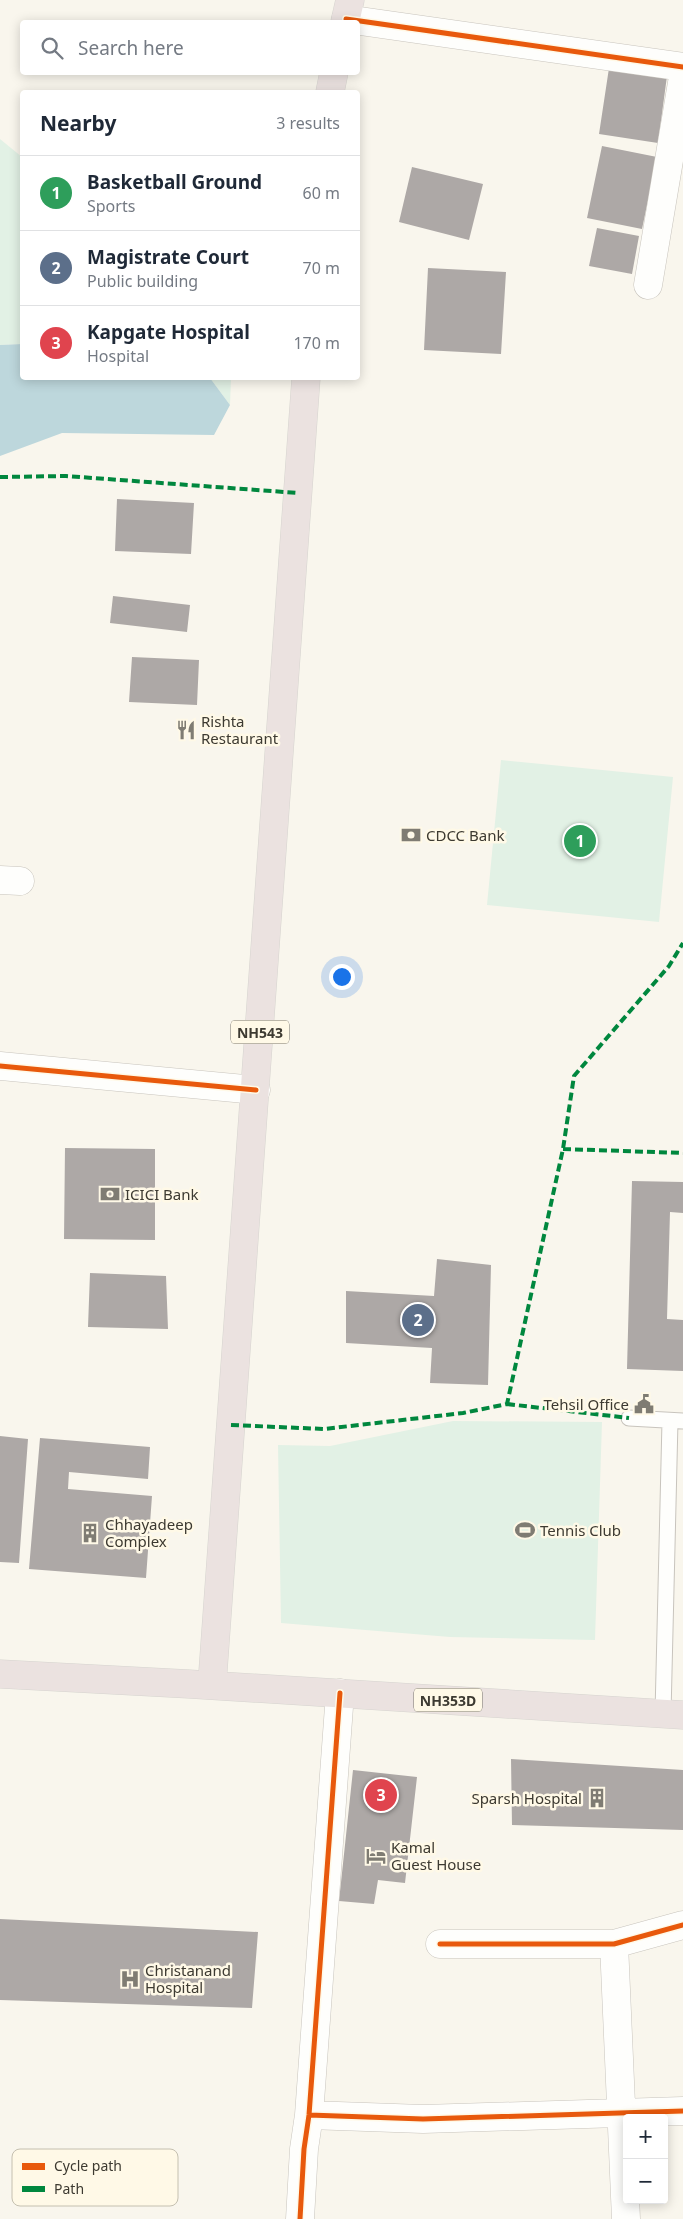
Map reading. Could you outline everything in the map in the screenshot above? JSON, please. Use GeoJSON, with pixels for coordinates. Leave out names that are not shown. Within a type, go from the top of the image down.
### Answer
{"type":"FeatureCollection","features":[{"type":"Feature","properties":{"kind":"highway"},"geometry":{"type":"LineString","coordinates":[[330,90],[333,75]]}},
{"type":"Feature","properties":{"kind":"highway","name":"NH543"},"geometry":{"type":"LineString","coordinates":[[212,1685],[306,380]]}},
{"type":"Feature","properties":{"kind":"highway","name":"NH353D"},"geometry":{"type":"LineString","coordinates":[[0,1674],[212,1685],[673,1715]]}},
{"type":"Feature","properties":{"kind":"street"},"geometry":{"type":"LineString","coordinates":[[347,14],[683,67]]}},
{"type":"Feature","properties":{"kind":"street"},"geometry":{"type":"LineString","coordinates":[[648,285],[683,78]]}},
{"type":"Feature","properties":{"kind":"street"},"geometry":{"type":"LineString","coordinates":[[0,1066],[256,1090]]}},
{"type":"Feature","properties":{"kind":"street"},"geometry":{"type":"LineString","coordinates":[[300,2219],[304,2148],[310,2115],[340,1693]]}},
{"type":"Feature","properties":{"kind":"street"},"geometry":{"type":"LineString","coordinates":[[440,1944],[614,1944],[683,1925]]}},
{"type":"Feature","properties":{"kind":"street"},"geometry":{"type":"LineString","coordinates":[[614,1944],[626,2219]]}},
{"type":"Feature","properties":{"kind":"street"},"geometry":{"type":"LineString","coordinates":[[310,2115],[423,2119],[683,2111]]}},
{"type":"Feature","properties":{"kind":"lane"},"geometry":{"type":"LineString","coordinates":[[629,1418],[677,1421],[673,1715]]}},
{"type":"Feature","properties":{"kind":"green space"},"geometry":{"type":"Polygon","coordinates":[[[0,139],[20,155],[20,344],[0,345],[0,139]]]}},
{"type":"Feature","properties":{"kind":"green space"},"geometry":{"type":"Polygon","coordinates":[[[211,380],[231,380],[230,405],[211,380]]]}},
{"type":"Feature","properties":{"kind":"green space"},"geometry":{"type":"Polygon","coordinates":[[[501,760],[673,777],[659,922],[487,905],[501,760]]]}},
{"type":"Feature","properties":{"kind":"green space"},"geometry":{"type":"Polygon","coordinates":[[[453,1421],[602,1422],[595,1640],[450,1637],[281,1623],[278,1445],[330,1446],[453,1421]]]}},
{"type":"Feature","properties":{"kind":"water"},"geometry":{"type":"Polygon","coordinates":[[[20,344],[20,380],[211,380],[230,405],[214,435],[62,433],[0,456],[0,345],[20,344]]]}},
{"type":"Feature","properties":{"kind":"building"},"geometry":{"type":"Polygon","coordinates":[[[609,68],[667,76],[658,143],[599,134],[609,68]]]}},
{"type":"Feature","properties":{"kind":"building"},"geometry":{"type":"Polygon","coordinates":[[[602,146],[657,157],[642,229],[587,218],[602,146]]]}},
{"type":"Feature","properties":{"kind":"building"},"geometry":{"type":"Polygon","coordinates":[[[412,167],[483,184],[469,240],[399,222],[412,167]]]}},
{"type":"Feature","properties":{"kind":"building"},"geometry":{"type":"Polygon","coordinates":[[[597,228],[639,236],[632,274],[589,266],[597,228]]]}},
{"type":"Feature","properties":{"kind":"building"},"geometry":{"type":"Polygon","coordinates":[[[428,268],[506,272],[501,354],[424,350],[428,268]]]}},
{"type":"Feature","properties":{"kind":"building"},"geometry":{"type":"Polygon","coordinates":[[[117,499],[194,503],[191,554],[115,551],[117,499]]]}},
{"type":"Feature","properties":{"kind":"building"},"geometry":{"type":"Polygon","coordinates":[[[113,596],[190,605],[187,632],[110,623],[113,596]]]}},
{"type":"Feature","properties":{"kind":"building"},"geometry":{"type":"Polygon","coordinates":[[[132,657],[199,660],[197,705],[129,702],[132,657]]]}},
{"type":"Feature","properties":{"kind":"building","name":"ICICI Bank"},"geometry":{"type":"Polygon","coordinates":[[[65,1148],[155,1149],[155,1240],[64,1239],[65,1148]]]}},
{"type":"Feature","properties":{"kind":"building"},"geometry":{"type":"Polygon","coordinates":[[[632,1181],[683,1182],[683,1213],[670,1212],[667,1319],[683,1320],[683,1371],[627,1369],[632,1181]]]}},
{"type":"Feature","properties":{"kind":"building"},"geometry":{"type":"Polygon","coordinates":[[[437,1259],[491,1265],[488,1385],[430,1383],[432,1348],[346,1343],[346,1291],[434,1296],[437,1259]]]}},
{"type":"Feature","properties":{"kind":"building"},"geometry":{"type":"Polygon","coordinates":[[[90,1273],[166,1276],[168,1329],[88,1327],[90,1273]]]}},
{"type":"Feature","properties":{"kind":"building"},"geometry":{"type":"Polygon","coordinates":[[[0,1436],[28,1439],[19,1563],[0,1562],[0,1436]]]}},
{"type":"Feature","properties":{"kind":"building","name":"Chhayadeep Complex"},"geometry":{"type":"Polygon","coordinates":[[[40,1438],[150,1447],[148,1479],[69,1472],[68,1489],[152,1496],[146,1578],[29,1569],[40,1438]]]}},
{"type":"Feature","properties":{"kind":"building","name":"Sparsh Hospital"},"geometry":{"type":"Polygon","coordinates":[[[511,1759],[683,1770],[683,1830],[512,1825],[511,1759]]]}},
{"type":"Feature","properties":{"kind":"building","name":"Kamal Guest House"},"geometry":{"type":"Polygon","coordinates":[[[353,1770],[417,1777],[405,1883],[378,1880],[374,1904],[339,1901],[353,1770]]]}},
{"type":"Feature","properties":{"kind":"building"},"geometry":{"type":"Polygon","coordinates":[[[0,1919],[258,1932],[252,2008],[0,2000],[0,1919]]]}},
{"type":"Feature","properties":{"kind":"marked path"},"geometry":{"type":"LineString","coordinates":[[0,477],[66,476],[298,493]]}},
{"type":"Feature","properties":{"kind":"marked path"},"geometry":{"type":"LineString","coordinates":[[231,1425],[324,1429],[463,1413],[507,1404],[563,1149],[574,1076],[669,966],[683,943]]}},
{"type":"Feature","properties":{"kind":"marked path"},"geometry":{"type":"LineString","coordinates":[[563,1149],[683,1153]]}},
{"type":"Feature","properties":{"kind":"marked path"},"geometry":{"type":"LineString","coordinates":[[507,1404],[629,1418]]}},
{"type":"Feature","properties":{"kind":"cycle path"},"geometry":{"type":"LineString","coordinates":[[346,19],[353,20]]}},
{"type":"Feature","properties":{"kind":"cycle path"},"geometry":{"type":"LineString","coordinates":[[360,21],[683,67]]}},
{"type":"Feature","properties":{"kind":"cycle path"},"geometry":{"type":"LineString","coordinates":[[0,1066],[256,1090]]}},
{"type":"Feature","properties":{"kind":"cycle path"},"geometry":{"type":"LineString","coordinates":[[300,2219],[340,1693]]}},
{"type":"Feature","properties":{"kind":"cycle path"},"geometry":{"type":"LineString","coordinates":[[440,1944],[614,1944],[683,1925]]}},
{"type":"Feature","properties":{"kind":"cycle path"},"geometry":{"type":"LineString","coordinates":[[309,2115],[423,2119],[683,2111]]}},
{"type":"Feature","properties":{"kind":"place","name":"Rishta Restaurant"},"geometry":{"type":"Point","coordinates":[186,730]}},
{"type":"Feature","properties":{"kind":"place","name":"CDCC Bank"},"geometry":{"type":"Point","coordinates":[411,835]}},
{"type":"Feature","properties":{"kind":"place","name":"Basketball Ground"},"geometry":{"type":"Point","coordinates":[580,841]}},
{"type":"Feature","properties":{"kind":"place","name":"ICICI Bank"},"geometry":{"type":"Point","coordinates":[110,1194]}},
{"type":"Feature","properties":{"kind":"place","name":"Magistrate Court"},"geometry":{"type":"Point","coordinates":[418,1320]}},
{"type":"Feature","properties":{"kind":"place","name":"Tehsil Office"},"geometry":{"type":"Point","coordinates":[644,1404]}},
{"type":"Feature","properties":{"kind":"place","name":"Tennis Club"},"geometry":{"type":"Point","coordinates":[525,1530]}},
{"type":"Feature","properties":{"kind":"place","name":"Chhayadeep Complex"},"geometry":{"type":"Point","coordinates":[90,1533]}},
{"type":"Feature","properties":{"kind":"place","name":"Kapgate Hospital"},"geometry":{"type":"Point","coordinates":[381,1795]}},
{"type":"Feature","properties":{"kind":"place","name":"Sparsh Hospital"},"geometry":{"type":"Point","coordinates":[597,1798]}},
{"type":"Feature","properties":{"kind":"place","name":"Kamal Guest House"},"geometry":{"type":"Point","coordinates":[376,1856]}},
{"type":"Feature","properties":{"kind":"place","name":"Christanand Hospital"},"geometry":{"type":"Point","coordinates":[130,1979]}}]}
